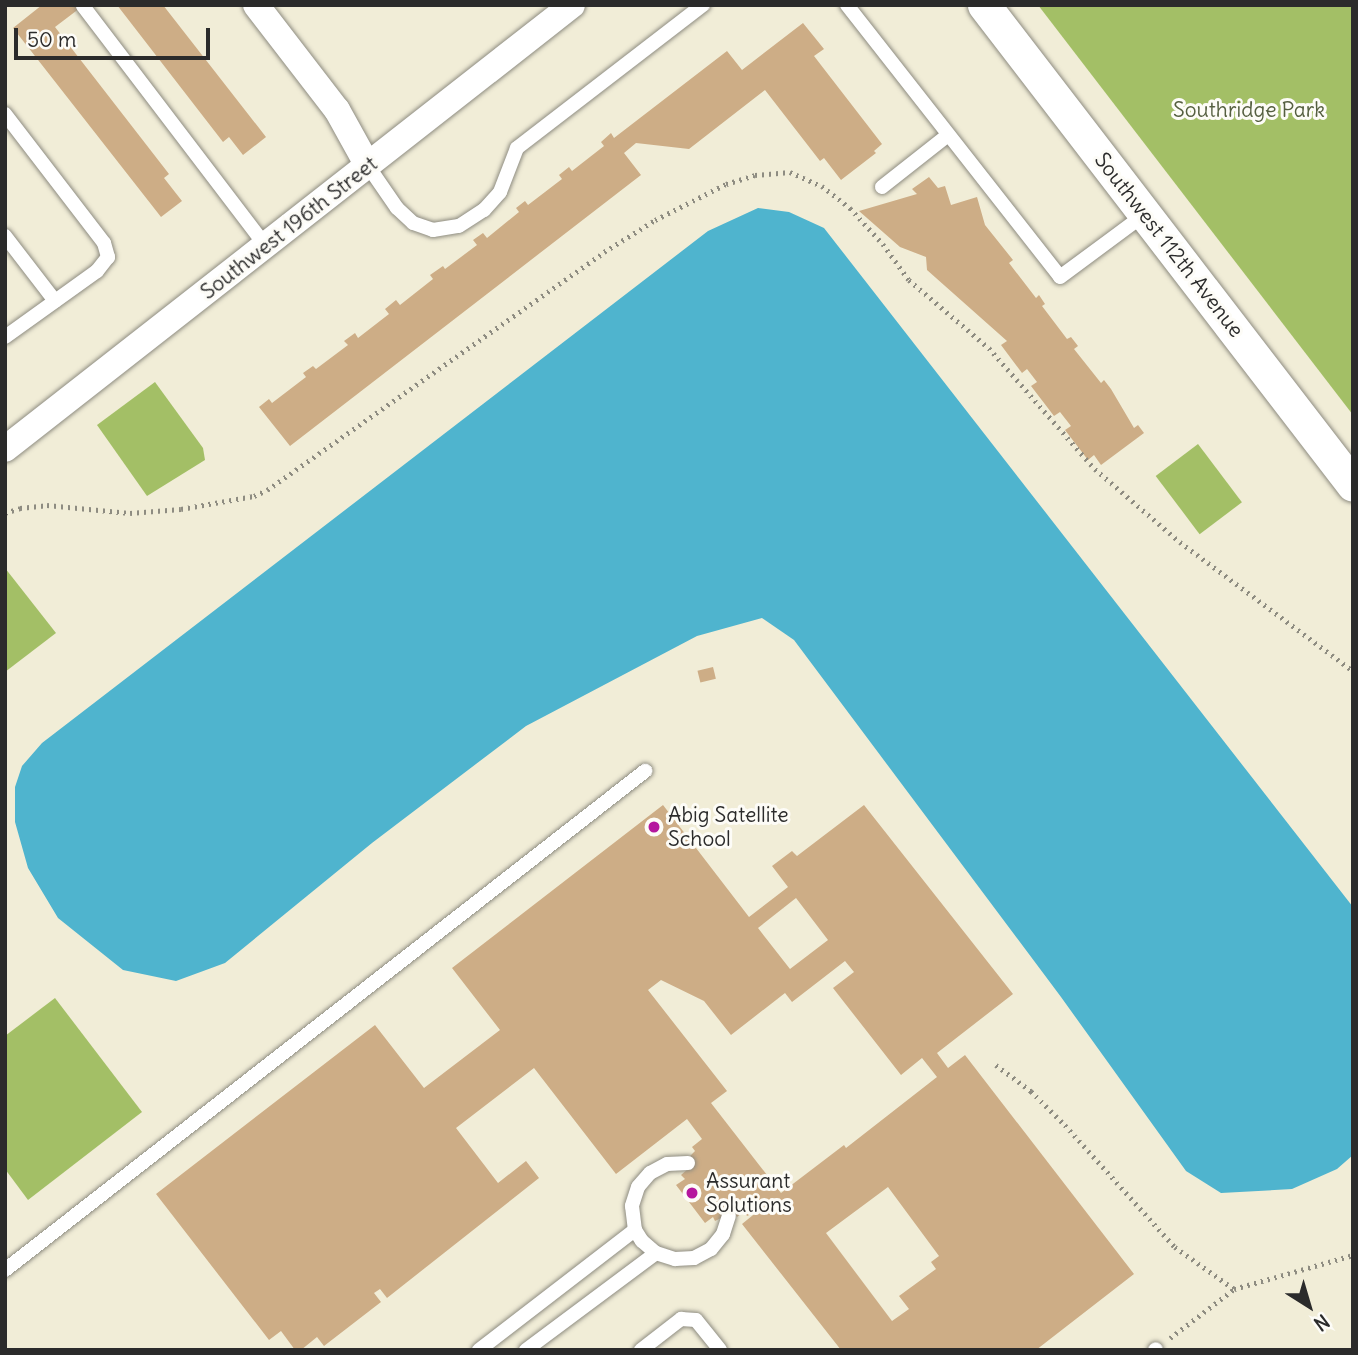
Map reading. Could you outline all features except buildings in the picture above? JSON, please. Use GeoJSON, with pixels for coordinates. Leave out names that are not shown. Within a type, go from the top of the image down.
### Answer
{"type":"FeatureCollection","features":[{"type":"Feature","properties":{"kind":"street"},"geometry":{"type":"LineString","coordinates":[[256,5],[337,110],[368,166]]}},
{"type":"Feature","properties":{"kind":"street","name":"Southwest 196th Street"},"geometry":{"type":"LineString","coordinates":[[5,449],[572,5]]}},
{"type":"Feature","properties":{"kind":"street","name":"Southwest 112th Avenue"},"geometry":{"type":"LineString","coordinates":[[984,5],[1353,485]]}},
{"type":"Feature","properties":{"kind":"lane"},"geometry":{"type":"LineString","coordinates":[[368,166],[397,208],[413,223],[433,230],[459,226],[484,210],[500,192],[517,148],[703,5]]}},
{"type":"Feature","properties":{"kind":"lane"},"geometry":{"type":"LineString","coordinates":[[847,5],[1060,277],[1145,214]]}},
{"type":"Feature","properties":{"kind":"lane"},"geometry":{"type":"LineString","coordinates":[[83,6],[266,246]]}},
{"type":"Feature","properties":{"kind":"lane"},"geometry":{"type":"LineString","coordinates":[[5,114],[104,243],[108,257],[97,271],[5,337]]}},
{"type":"Feature","properties":{"kind":"lane"},"geometry":{"type":"LineString","coordinates":[[882,187],[948,135]]}},
{"type":"Feature","properties":{"kind":"lane"},"geometry":{"type":"LineString","coordinates":[[5,236],[55,301]]}},
{"type":"Feature","properties":{"kind":"lane"},"geometry":{"type":"LineString","coordinates":[[5,1270],[645,771]]}},
{"type":"Feature","properties":{"kind":"lane"},"geometry":{"type":"LineString","coordinates":[[688,1163],[659,1168],[650,1173],[638,1187],[632,1206],[635,1230],[642,1241],[656,1253],[675,1259],[694,1258],[711,1249],[723,1234],[729,1216]]}},
{"type":"Feature","properties":{"kind":"lane"},"geometry":{"type":"LineString","coordinates":[[479,1350],[635,1230]]}},
{"type":"Feature","properties":{"kind":"lane"},"geometry":{"type":"LineString","coordinates":[[526,1350],[656,1253]]}},
{"type":"Feature","properties":{"kind":"lane"},"geometry":{"type":"LineString","coordinates":[[641,1350],[681,1319],[696,1320],[720,1350]]}},
{"type":"Feature","properties":{"kind":"path"},"geometry":{"type":"LineString","coordinates":[[5,513],[32,506],[130,513],[181,509],[254,496],[267,491],[604,252],[655,220],[726,184],[755,175],[790,172],[822,186],[850,208],[883,244],[916,288],[989,348],[1095,469],[1180,542],[1353,671]]}},
{"type":"Feature","properties":{"kind":"path"},"geometry":{"type":"LineString","coordinates":[[996,1065],[1031,1091],[1065,1125],[1175,1247],[1234,1289]]}},
{"type":"Feature","properties":{"kind":"path"},"geometry":{"type":"LineString","coordinates":[[1155,1349],[1234,1289],[1353,1255]]}},
{"type":"Feature","properties":{"kind":"green space","name":"Southridge Park"},"geometry":{"type":"Polygon","coordinates":[[[1038,5],[1353,5],[1353,415],[1038,5]]]}},
{"type":"Feature","properties":{"kind":"green space"},"geometry":{"type":"Polygon","coordinates":[[[155,382],[203,448],[205,460],[147,496],[97,425],[155,382]]]}},
{"type":"Feature","properties":{"kind":"green space"},"geometry":{"type":"Polygon","coordinates":[[[1198,444],[1242,502],[1200,534],[1156,476],[1198,444]]]}},
{"type":"Feature","properties":{"kind":"green space"},"geometry":{"type":"Polygon","coordinates":[[[5,568],[56,633],[5,672],[5,568]]]}},
{"type":"Feature","properties":{"kind":"green space"},"geometry":{"type":"Polygon","coordinates":[[[55,998],[142,1112],[28,1200],[5,1169],[5,1036],[55,998]]]}},
{"type":"Feature","properties":{"kind":"water"},"geometry":{"type":"Polygon","coordinates":[[[758,208],[789,212],[824,228],[1353,907],[1353,1155],[1337,1169],[1292,1189],[1221,1193],[1186,1171],[1061,997],[794,640],[762,618],[697,636],[526,726],[372,843],[225,963],[176,981],[123,970],[58,918],[28,868],[15,822],[15,787],[22,766],[42,743],[708,231],[758,208]]]}},
{"type":"Feature","properties":{"kind":"place","name":"Abig Satellite School"},"geometry":{"type":"Point","coordinates":[654,827]}},
{"type":"Feature","properties":{"kind":"place","name":"Assurant Solutions"},"geometry":{"type":"Point","coordinates":[692,1193]}}]}
